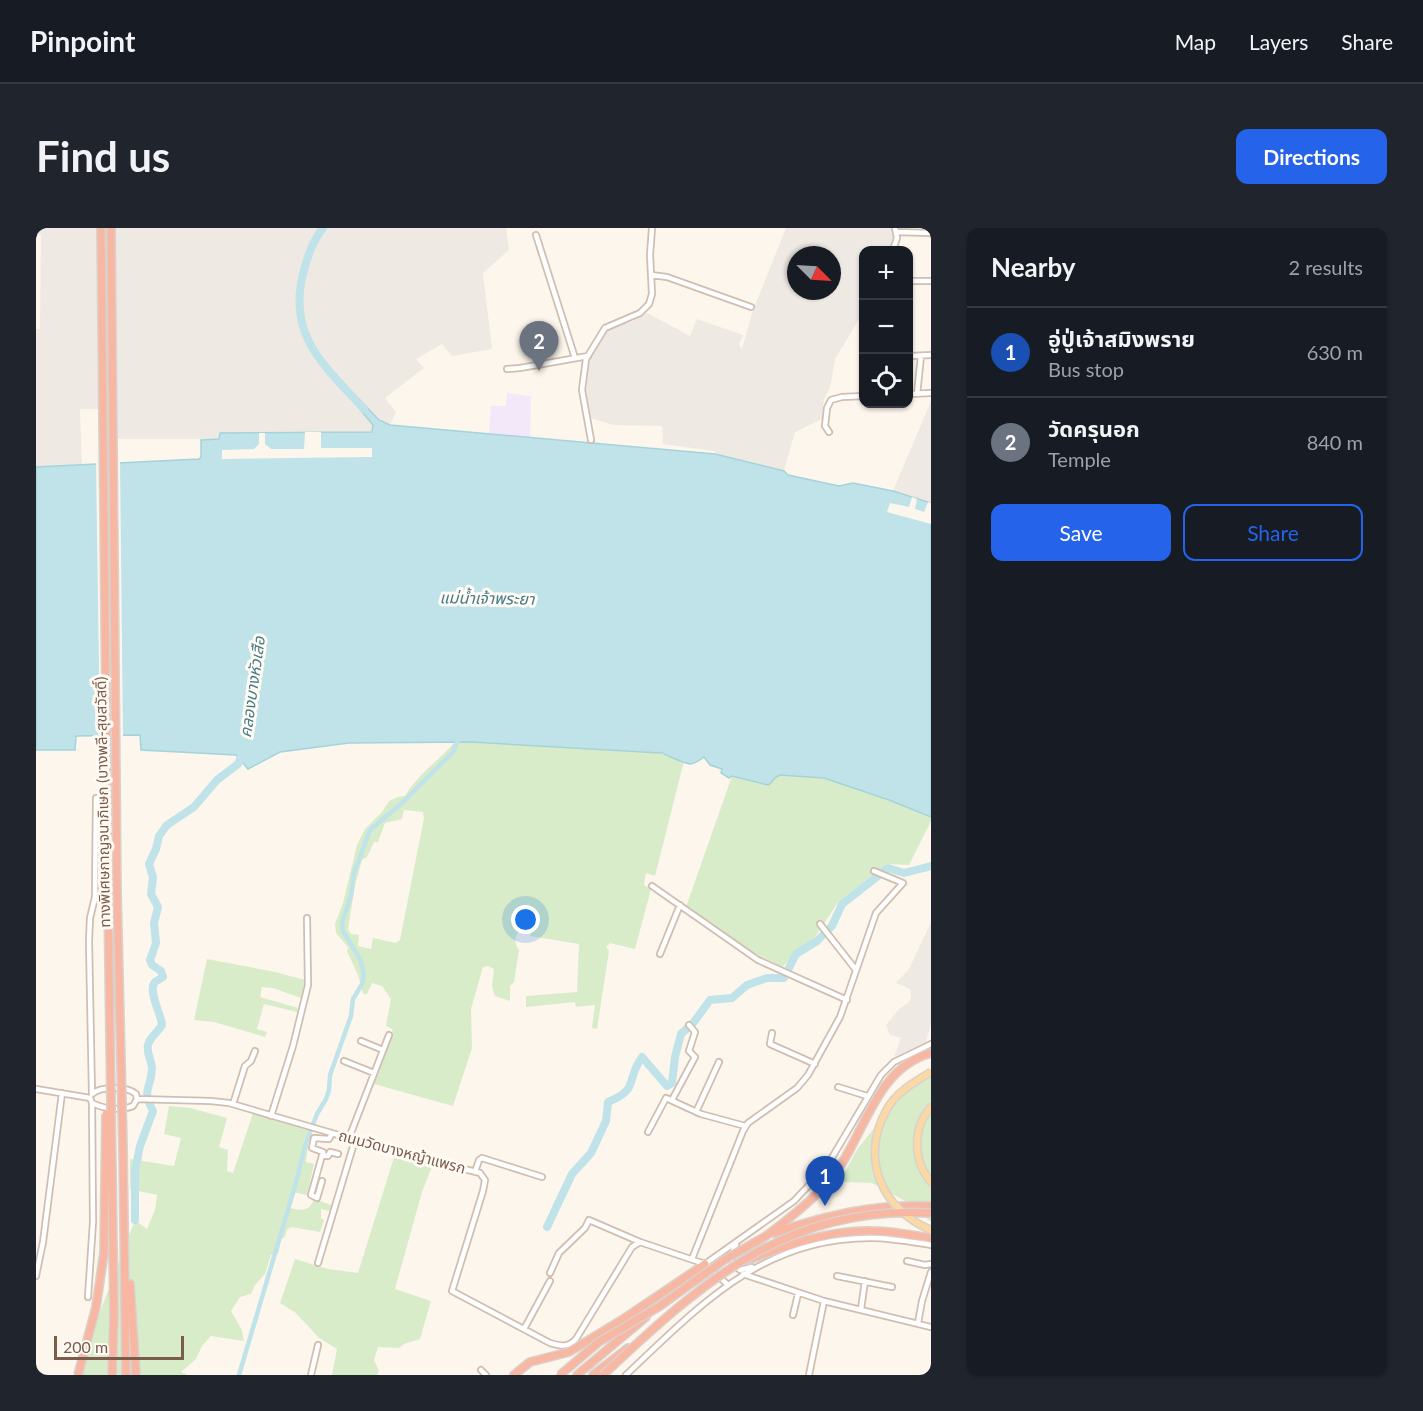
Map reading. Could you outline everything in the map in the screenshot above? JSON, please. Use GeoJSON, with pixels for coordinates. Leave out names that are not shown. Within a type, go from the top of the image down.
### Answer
{"type":"FeatureCollection","features":[{"type":"Feature","properties":{"kind":"highway","name":"ทางพิเศษกาญจนาภิเษก (บางพลี-สุขสวัสดิ์)"},"geometry":{"type":"LineString","coordinates":[[101,228],[114,1315],[112,1375]]}},
{"type":"Feature","properties":{"kind":"highway","name":"ทางพิเศษกาญจนาภิเษก (บางพลี-สุขสวัสดิ์)"},"geometry":{"type":"LineString","coordinates":[[111,228],[117,892],[126,1375]]}},
{"type":"Feature","properties":{"kind":"highway"},"geometry":{"type":"LineString","coordinates":[[78,1375],[96,1307],[104,1253],[105,1138],[110,1039]]}},
{"type":"Feature","properties":{"kind":"highway"},"geometry":{"type":"LineString","coordinates":[[577,1375],[660,1306],[724,1260],[766,1236],[796,1213],[832,1177],[880,1092],[901,1069],[921,1056],[931,1053]]}},
{"type":"Feature","properties":{"kind":"highway"},"geometry":{"type":"LineString","coordinates":[[766,1236],[849,1211],[931,1206]]}},
{"type":"Feature","properties":{"kind":"highway"},"geometry":{"type":"LineString","coordinates":[[593,1375],[737,1264],[782,1239],[831,1221],[886,1212],[931,1213]]}},
{"type":"Feature","properties":{"kind":"highway"},"geometry":{"type":"LineString","coordinates":[[737,1264],[790,1245],[839,1233],[869,1231],[931,1238]]}},
{"type":"Feature","properties":{"kind":"highway"},"geometry":{"type":"LineString","coordinates":[[125,1243],[136,1375]]}},
{"type":"Feature","properties":{"kind":"highway"},"geometry":{"type":"LineString","coordinates":[[514,1375],[530,1362],[563,1354],[575,1348],[625,1318],[705,1264]]}},
{"type":"Feature","properties":{"kind":"highway"},"geometry":{"type":"LineString","coordinates":[[560,1375],[599,1342],[660,1306]]}},
{"type":"Feature","properties":{"kind":"highway"},"geometry":{"type":"LineString","coordinates":[[603,1375],[635,1343]]}},
{"type":"Feature","properties":{"kind":"main road"},"geometry":{"type":"LineString","coordinates":[[931,1072],[898,1095],[886,1111],[875,1140],[875,1168],[884,1190],[895,1206],[918,1225],[931,1230]]}},
{"type":"Feature","properties":{"kind":"main road"},"geometry":{"type":"LineString","coordinates":[[931,1107],[920,1128],[917,1155],[919,1163],[931,1182]]}},
{"type":"Feature","properties":{"kind":"street"},"geometry":{"type":"LineString","coordinates":[[591,440],[582,390],[588,356],[605,328],[640,313],[648,306],[652,294],[650,255],[652,228]]}},
{"type":"Feature","properties":{"kind":"street"},"geometry":{"type":"LineString","coordinates":[[894,246],[897,238],[896,230],[931,233]]}},
{"type":"Feature","properties":{"kind":"street"},"geometry":{"type":"LineString","coordinates":[[536,235],[575,358]]}},
{"type":"Feature","properties":{"kind":"street"},"geometry":{"type":"LineString","coordinates":[[651,275],[667,277],[752,307]]}},
{"type":"Feature","properties":{"kind":"street"},"geometry":{"type":"LineString","coordinates":[[913,281],[931,281]]}},
{"type":"Feature","properties":{"kind":"street"},"geometry":{"type":"LineString","coordinates":[[507,369],[588,356]]}},
{"type":"Feature","properties":{"kind":"street"},"geometry":{"type":"LineString","coordinates":[[913,356],[931,356]]}},
{"type":"Feature","properties":{"kind":"street"},"geometry":{"type":"LineString","coordinates":[[921,356],[916,394],[931,393]]}},
{"type":"Feature","properties":{"kind":"street"},"geometry":{"type":"LineString","coordinates":[[829,432],[825,426],[827,408],[831,400],[859,396]]}},
{"type":"Feature","properties":{"kind":"street"},"geometry":{"type":"LineString","coordinates":[[88,1297],[93,1222],[89,941],[90,918],[96,897],[96,798]]}},
{"type":"Feature","properties":{"kind":"street"},"geometry":{"type":"LineString","coordinates":[[692,1259],[745,1126],[802,1083],[815,1064],[847,1000],[876,913],[903,883],[874,871]]}},
{"type":"Feature","properties":{"kind":"street"},"geometry":{"type":"LineString","coordinates":[[652,886],[758,960],[847,1000]]}},
{"type":"Feature","properties":{"kind":"street"},"geometry":{"type":"LineString","coordinates":[[660,954],[680,905]]}},
{"type":"Feature","properties":{"kind":"street"},"geometry":{"type":"LineString","coordinates":[[272,1116],[308,985],[307,918]]}},
{"type":"Feature","properties":{"kind":"street"},"geometry":{"type":"LineString","coordinates":[[821,925],[856,970]]}},
{"type":"Feature","properties":{"kind":"street"},"geometry":{"type":"LineString","coordinates":[[672,1100],[694,1058],[688,1050],[694,1035],[691,1028]]}},
{"type":"Feature","properties":{"kind":"street"},"geometry":{"type":"LineString","coordinates":[[772,1033],[770,1044],[815,1064]]}},
{"type":"Feature","properties":{"kind":"street"},"geometry":{"type":"LineString","coordinates":[[349,1138],[389,1035]]}},
{"type":"Feature","properties":{"kind":"street"},"geometry":{"type":"LineString","coordinates":[[361,1041],[383,1050]]}},
{"type":"Feature","properties":{"kind":"street"},"geometry":{"type":"LineString","coordinates":[[705,1264],[775,1217],[811,1185],[843,1141],[881,1075],[894,1062],[931,1044]]}},
{"type":"Feature","properties":{"kind":"street"},"geometry":{"type":"LineString","coordinates":[[233,1104],[245,1066],[251,1061],[255,1051]]}},
{"type":"Feature","properties":{"kind":"street"},"geometry":{"type":"LineString","coordinates":[[344,1061],[374,1073]]}},
{"type":"Feature","properties":{"kind":"street"},"geometry":{"type":"LineString","coordinates":[[696,1112],[719,1062]]}},
{"type":"Feature","properties":{"kind":"street"},"geometry":{"type":"LineString","coordinates":[[838,1087],[867,1096]]}},
{"type":"Feature","properties":{"kind":"street","name":"ถนนวัดบางหญ้าแพรก"},"geometry":{"type":"LineString","coordinates":[[36,1089],[92,1098],[103,1107],[124,1109],[133,1106],[137,1099],[136,1094],[128,1090],[101,1089],[95,1090],[92,1098]]}},
{"type":"Feature","properties":{"kind":"street"},"geometry":{"type":"LineString","coordinates":[[36,1276],[43,1242],[62,1093]]}},
{"type":"Feature","properties":{"kind":"street"},"geometry":{"type":"LineString","coordinates":[[648,1132],[664,1100],[668,1098],[696,1112],[745,1126]]}},
{"type":"Feature","properties":{"kind":"street","name":"ถนนวัดบางหญ้าแพรก"},"geometry":{"type":"LineString","coordinates":[[137,1099],[212,1101],[233,1104],[355,1140],[480,1173],[485,1180],[483,1191],[452,1291],[550,1343],[563,1347],[572,1343],[632,1247],[640,1242]]}},
{"type":"Feature","properties":{"kind":"street"},"geometry":{"type":"LineString","coordinates":[[322,1181],[317,1198],[311,1195],[323,1152],[312,1148],[314,1138],[329,1138],[332,1133]]}},
{"type":"Feature","properties":{"kind":"street"},"geometry":{"type":"LineString","coordinates":[[318,1263],[355,1140]]}},
{"type":"Feature","properties":{"kind":"street"},"geometry":{"type":"LineString","coordinates":[[322,1155],[328,1156],[330,1152],[338,1154]]}},
{"type":"Feature","properties":{"kind":"street"},"geometry":{"type":"LineString","coordinates":[[475,1172],[480,1158],[542,1177]]}},
{"type":"Feature","properties":{"kind":"street"},"geometry":{"type":"LineString","coordinates":[[549,1273],[559,1253],[585,1228],[589,1220],[640,1242],[705,1264],[727,1284]]}},
{"type":"Feature","properties":{"kind":"street"},"geometry":{"type":"LineString","coordinates":[[626,1375],[727,1284],[761,1264],[788,1252],[825,1241],[873,1238],[931,1245]]}},
{"type":"Feature","properties":{"kind":"street"},"geometry":{"type":"LineString","coordinates":[[738,1242],[731,1254],[736,1267],[745,1269],[761,1264]]}},
{"type":"Feature","properties":{"kind":"street"},"geometry":{"type":"LineString","coordinates":[[906,1261],[931,1264]]}},
{"type":"Feature","properties":{"kind":"street"},"geometry":{"type":"LineString","coordinates":[[918,1323],[923,1295],[931,1272]]}},
{"type":"Feature","properties":{"kind":"street"},"geometry":{"type":"LineString","coordinates":[[743,1274],[798,1294],[930,1326]]}},
{"type":"Feature","properties":{"kind":"street"},"geometry":{"type":"LineString","coordinates":[[837,1276],[892,1287]]}},
{"type":"Feature","properties":{"kind":"street"},"geometry":{"type":"LineString","coordinates":[[524,1329],[550,1281]]}},
{"type":"Feature","properties":{"kind":"street"},"geometry":{"type":"LineString","coordinates":[[861,1309],[865,1281]]}},
{"type":"Feature","properties":{"kind":"street"},"geometry":{"type":"LineString","coordinates":[[794,1315],[798,1294]]}},
{"type":"Feature","properties":{"kind":"street"},"geometry":{"type":"LineString","coordinates":[[808,1375],[824,1301]]}},
{"type":"Feature","properties":{"kind":"street"},"geometry":{"type":"LineString","coordinates":[[311,1375],[318,1345]]}},
{"type":"Feature","properties":{"kind":"street"},"geometry":{"type":"LineString","coordinates":[[481,1370],[486,1375]]}},
{"type":"Feature","properties":{"kind":"shaded area"},"geometry":{"type":"Polygon","coordinates":[[[36,228],[506,228],[509,250],[483,273],[492,349],[452,356],[442,344],[416,359],[424,368],[385,398],[396,412],[390,425],[358,407],[373,425],[373,432],[220,433],[219,439],[107,439],[105,409],[80,409],[82,465],[36,467],[36,329],[40,329],[41,235],[36,234],[36,228]]]}},
{"type":"Feature","properties":{"kind":"shaded area"},"geometry":{"type":"Polygon","coordinates":[[[786,228],[891,228],[894,233],[890,246],[859,246],[859,319],[835,359],[830,388],[824,399],[822,419],[795,432],[784,471],[718,455],[714,451],[663,444],[662,426],[613,425],[587,417],[585,401],[589,363],[586,362],[607,328],[632,322],[647,313],[690,336],[697,319],[743,335],[739,345],[742,349],[752,313],[786,228]]]}},
{"type":"Feature","properties":{"kind":"shaded area"},"geometry":{"type":"Polygon","coordinates":[[[507,393],[531,396],[530,438],[489,433],[491,406],[506,406],[507,393]]]}},
{"type":"Feature","properties":{"kind":"shaded area"},"geometry":{"type":"Polygon","coordinates":[[[931,401],[931,503],[893,491],[931,401]]]}},
{"type":"Feature","properties":{"kind":"shaded area"},"geometry":{"type":"Polygon","coordinates":[[[931,922],[931,1024],[926,1042],[894,1057],[901,1038],[890,1035],[886,1025],[911,998],[910,989],[896,983],[909,969],[931,922]]]}},
{"type":"Feature","properties":{"kind":"green space"},"geometry":{"type":"Polygon","coordinates":[[[454,743],[660,752],[684,761],[655,876],[646,873],[644,885],[651,889],[635,949],[610,943],[606,947],[609,951],[597,1029],[592,1028],[595,1005],[576,1007],[575,1002],[526,1007],[526,996],[577,992],[579,944],[530,936],[532,928],[522,927],[516,938],[519,950],[514,982],[510,986],[510,1001],[495,996],[492,986],[494,969],[488,966],[483,967],[471,1009],[472,1048],[453,1106],[374,1084],[393,1034],[392,1029],[386,1026],[391,999],[382,986],[372,983],[367,994],[363,994],[358,975],[347,951],[348,947],[336,933],[335,924],[343,903],[357,845],[365,829],[382,812],[389,801],[405,796],[454,743]],[[404,810],[402,819],[385,823],[378,842],[374,842],[367,857],[362,860],[355,885],[348,929],[351,934],[359,935],[358,946],[371,949],[373,938],[396,943],[400,940],[424,818],[423,812],[404,810]]]}},
{"type":"Feature","properties":{"kind":"green space"},"geometry":{"type":"Polygon","coordinates":[[[780,775],[824,778],[931,817],[909,865],[887,864],[839,901],[815,937],[782,967],[748,950],[686,907],[732,776],[768,785],[780,775]]]}},
{"type":"Feature","properties":{"kind":"green space"},"geometry":{"type":"Polygon","coordinates":[[[207,959],[305,980],[301,998],[273,988],[262,987],[260,997],[298,1008],[297,1012],[264,1004],[257,1029],[267,1032],[265,1037],[214,1022],[194,1020],[207,959]]]}},
{"type":"Feature","properties":{"kind":"green space"},"geometry":{"type":"Polygon","coordinates":[[[931,1077],[931,1222],[905,1201],[872,1183],[842,1182],[841,1179],[858,1148],[908,1087],[931,1077]]]}},
{"type":"Feature","properties":{"kind":"green space"},"geometry":{"type":"Polygon","coordinates":[[[169,1106],[190,1108],[227,1118],[219,1147],[228,1150],[227,1171],[233,1173],[253,1113],[310,1130],[306,1162],[314,1164],[307,1195],[292,1194],[289,1208],[307,1209],[314,1199],[334,1206],[331,1211],[321,1209],[321,1218],[324,1220],[320,1232],[291,1227],[287,1230],[285,1237],[281,1239],[278,1254],[271,1255],[265,1274],[255,1285],[251,1294],[240,1297],[231,1311],[242,1330],[244,1341],[211,1336],[202,1346],[196,1359],[181,1372],[188,1375],[76,1375],[135,1220],[147,1229],[155,1210],[157,1195],[130,1189],[130,1159],[174,1166],[181,1138],[164,1134],[169,1106]]]}},
{"type":"Feature","properties":{"kind":"green space"},"geometry":{"type":"Polygon","coordinates":[[[396,1151],[433,1164],[422,1192],[395,1289],[431,1301],[420,1339],[399,1348],[378,1347],[374,1360],[379,1371],[377,1375],[332,1375],[337,1349],[319,1338],[296,1313],[280,1303],[295,1259],[328,1269],[358,1273],[396,1151]]]}},
{"type":"Feature","properties":{"kind":"water","name":"แม่น้ำเจ้าพระยา"},"geometry":{"type":"Polygon","coordinates":[[[358,398],[379,420],[390,425],[715,454],[784,471],[788,475],[839,486],[853,483],[893,491],[931,503],[931,817],[824,778],[780,775],[768,785],[732,776],[729,778],[721,773],[722,769],[710,765],[704,757],[690,764],[661,752],[471,742],[349,743],[280,752],[248,769],[236,755],[141,750],[140,735],[76,736],[75,750],[36,750],[36,467],[199,459],[201,440],[219,439],[220,433],[372,432],[373,425],[358,407],[358,398]]]}},
{"type":"Feature","properties":{"kind":"pier"},"geometry":{"type":"Polygon","coordinates":[[[305,432],[321,432],[321,448],[372,448],[372,457],[222,459],[222,450],[254,449],[259,444],[259,433],[265,433],[265,444],[271,449],[304,449],[305,432]]]}},
{"type":"Feature","properties":{"kind":"pier"},"geometry":{"type":"Polygon","coordinates":[[[120,460],[123,738],[100,738],[96,461],[120,460]]]}},
{"type":"Feature","properties":{"kind":"pier"},"geometry":{"type":"Polygon","coordinates":[[[912,497],[917,499],[915,509],[924,512],[928,502],[931,503],[931,524],[887,512],[890,503],[909,507],[912,497]]]}},
{"type":"Feature","properties":{"kind":"waterway"},"geometry":{"type":"LineString","coordinates":[[323,228],[308,256],[299,296],[300,316],[313,349],[336,379],[364,409]]}},
{"type":"Feature","properties":{"kind":"waterway"},"geometry":{"type":"LineString","coordinates":[[239,1375],[306,1143],[317,1114],[326,1099],[330,1075],[351,1016],[353,999],[362,984],[364,975],[361,961],[343,931],[342,922],[351,896],[354,873],[370,830],[402,803],[453,752],[459,738]]}},
{"type":"Feature","properties":{"kind":"waterway","name":"คลองบางหัวเสือ"},"geometry":{"type":"LineString","coordinates":[[135,1220],[135,1171],[140,1146],[153,1111],[147,1093],[152,1069],[148,1045],[150,1039],[162,1025],[153,986],[163,977],[161,971],[152,965],[150,960],[156,943],[154,923],[158,907],[151,894],[153,877],[149,864],[159,836],[167,825],[194,807],[217,780],[238,764],[243,752]]}},
{"type":"Feature","properties":{"kind":"waterway"},"geometry":{"type":"LineString","coordinates":[[547,1227],[572,1174],[591,1153],[606,1121],[608,1102],[624,1093],[628,1088],[642,1057],[667,1086],[672,1083],[681,1034],[694,1022],[710,1000],[732,998],[747,985],[767,978],[784,978],[796,954],[817,941],[832,926],[842,904],[888,868],[904,873],[931,866]]}},
{"type":"Feature","properties":{"kind":"place","name":"วัดครุนอก"},"geometry":{"type":"Point","coordinates":[539,371]}},
{"type":"Feature","properties":{"kind":"place","name":"อู่ปู่เจ้าสมิงพราย"},"geometry":{"type":"Point","coordinates":[825,1206]}}]}
